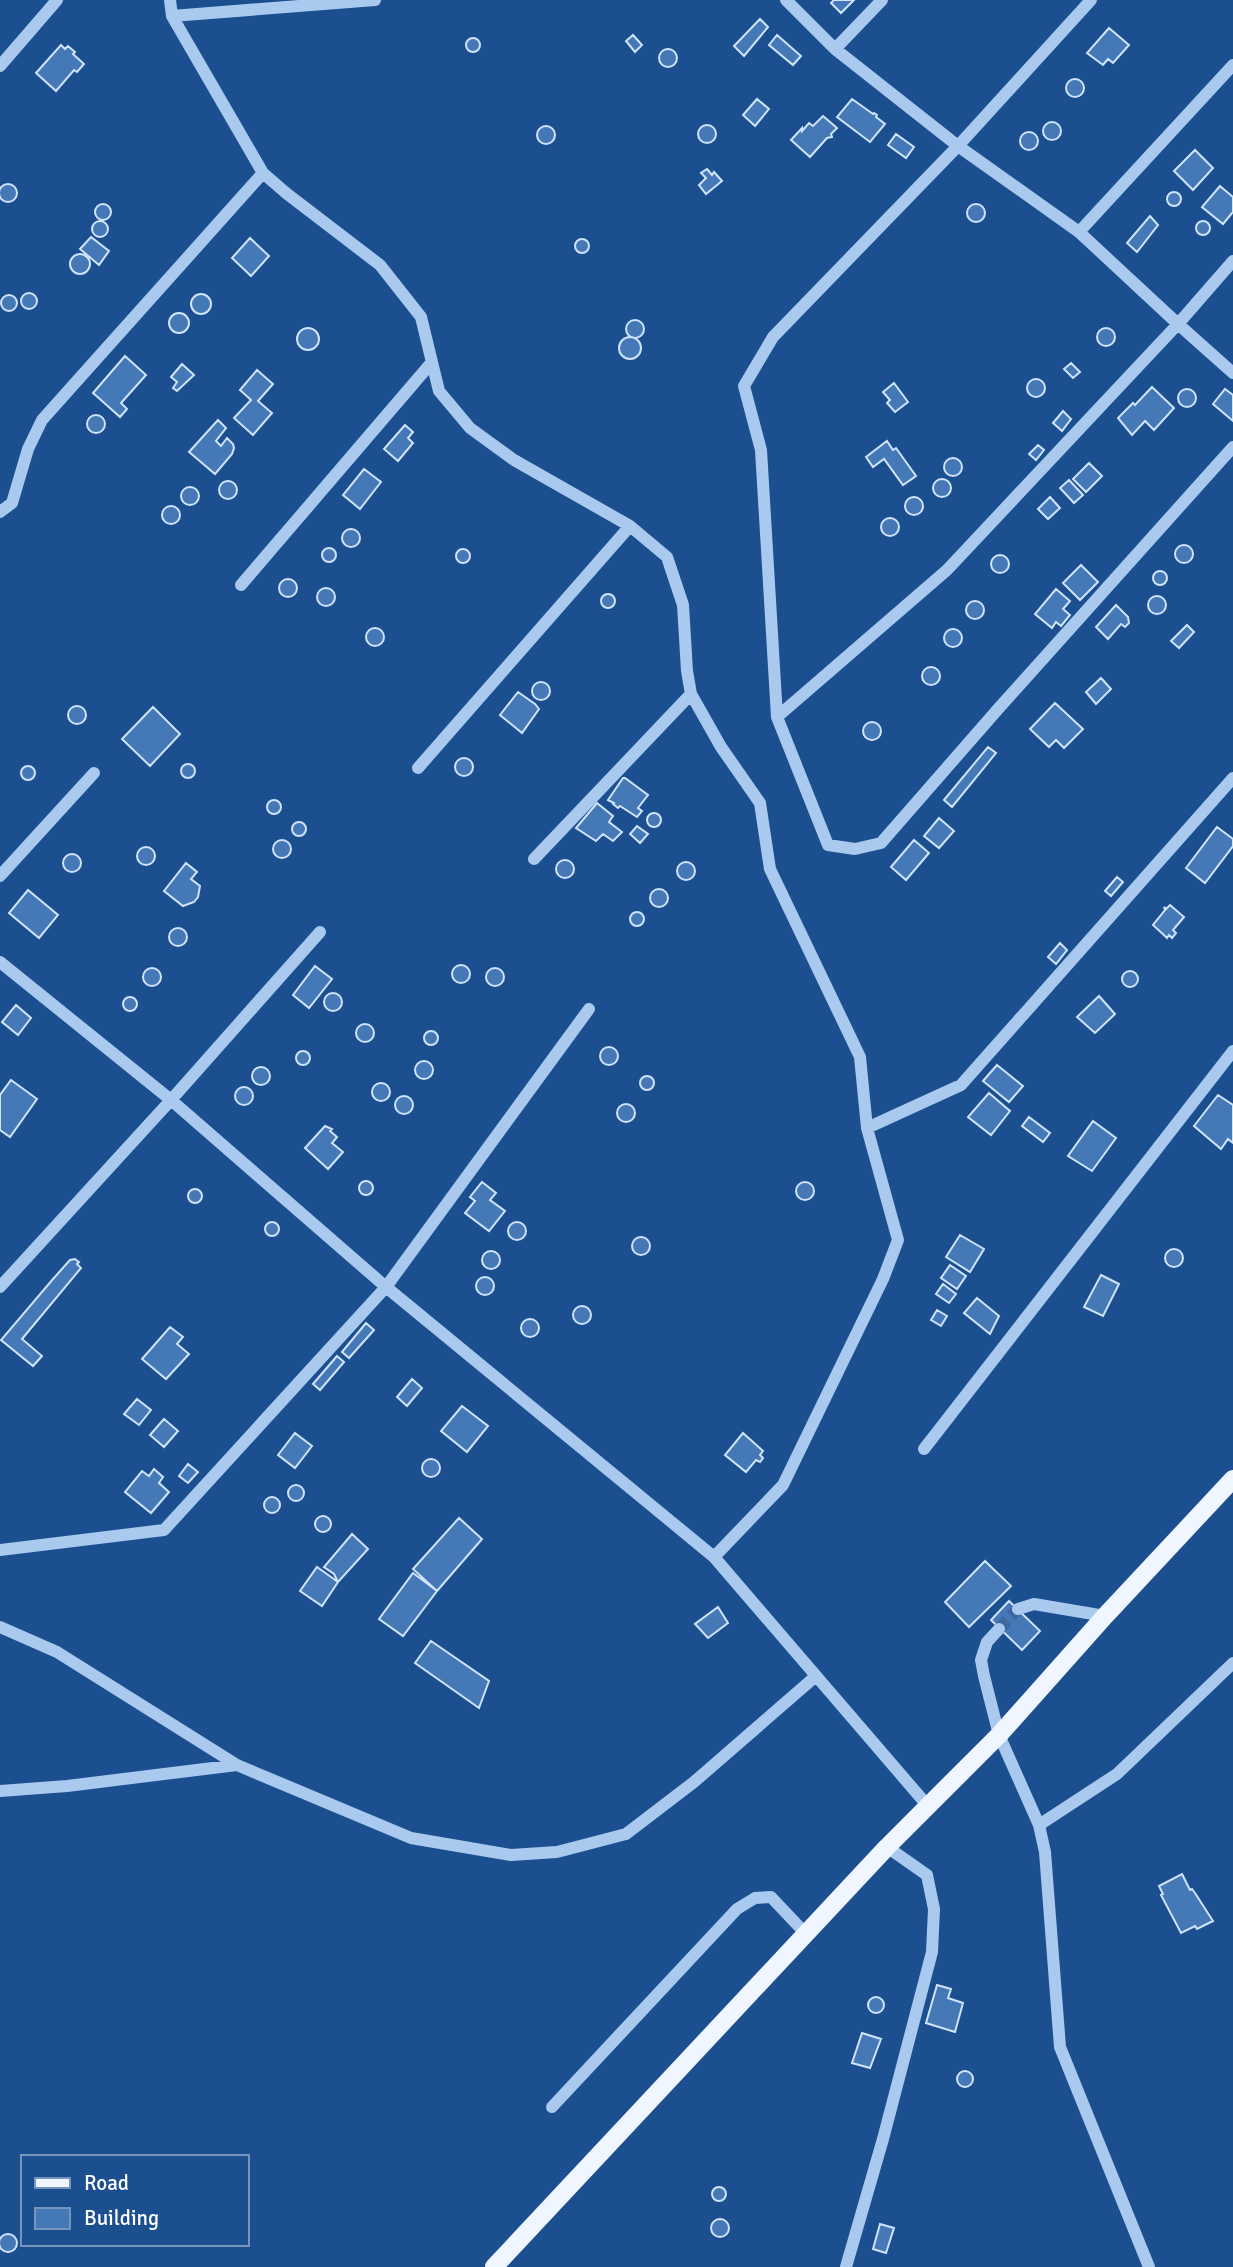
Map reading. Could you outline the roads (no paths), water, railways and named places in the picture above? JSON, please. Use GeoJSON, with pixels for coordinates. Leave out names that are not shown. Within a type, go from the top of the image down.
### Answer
{"type":"FeatureCollection","features":[{"type":"Feature","properties":{"kind":"main road"},"geometry":{"type":"LineString","coordinates":[[494,2267],[887,1847],[999,1735],[1233,1479]]}},
{"type":"Feature","properties":{"kind":"street"},"geometry":{"type":"LineString","coordinates":[[0,66],[57,0]]}},
{"type":"Feature","properties":{"kind":"street"},"geometry":{"type":"LineString","coordinates":[[170,0],[172,16],[263,173],[380,265],[421,317],[439,391],[470,428],[514,460],[630,526],[667,557],[683,605],[691,694],[721,747],[760,803],[770,869],[860,1057],[867,1128],[898,1240],[883,1279],[783,1485],[714,1557]]}},
{"type":"Feature","properties":{"kind":"street"},"geometry":{"type":"LineString","coordinates":[[172,16],[375,0]]}},
{"type":"Feature","properties":{"kind":"street"},"geometry":{"type":"LineString","coordinates":[[786,0],[835,49],[958,146],[1079,232],[1233,373]]}},
{"type":"Feature","properties":{"kind":"street"},"geometry":{"type":"LineString","coordinates":[[835,49],[882,0]]}},
{"type":"Feature","properties":{"kind":"street"},"geometry":{"type":"LineString","coordinates":[[1091,0],[958,146],[773,337],[744,386],[761,450],[777,717],[828,845],[855,849],[881,843],[1233,447]]}},
{"type":"Feature","properties":{"kind":"street"},"geometry":{"type":"LineString","coordinates":[[1079,232],[1233,65]]}},
{"type":"Feature","properties":{"kind":"street"},"geometry":{"type":"LineString","coordinates":[[0,512],[12,503],[28,449],[42,420],[263,173]]}},
{"type":"Feature","properties":{"kind":"street"},"geometry":{"type":"LineString","coordinates":[[777,717],[947,569],[1178,324],[1233,261]]}},
{"type":"Feature","properties":{"kind":"street"},"geometry":{"type":"LineString","coordinates":[[240,585],[432,362]]}},
{"type":"Feature","properties":{"kind":"street"},"geometry":{"type":"LineString","coordinates":[[0,489],[15,490]]}},
{"type":"Feature","properties":{"kind":"street"},"geometry":{"type":"LineString","coordinates":[[418,768],[630,526]]}},
{"type":"Feature","properties":{"kind":"street"},"geometry":{"type":"LineString","coordinates":[[534,859],[691,694]]}},
{"type":"Feature","properties":{"kind":"street"},"geometry":{"type":"LineString","coordinates":[[0,876],[94,773]]}},
{"type":"Feature","properties":{"kind":"street"},"geometry":{"type":"LineString","coordinates":[[867,1128],[961,1084],[1233,778]]}},
{"type":"Feature","properties":{"kind":"street"},"geometry":{"type":"LineString","coordinates":[[0,1287],[320,932]]}},
{"type":"Feature","properties":{"kind":"street"},"geometry":{"type":"LineString","coordinates":[[0,962],[171,1100],[386,1287],[714,1557],[927,1805]]}},
{"type":"Feature","properties":{"kind":"street"},"geometry":{"type":"LineString","coordinates":[[0,1550],[164,1530],[386,1287],[589,1009]]}},
{"type":"Feature","properties":{"kind":"street"},"geometry":{"type":"LineString","coordinates":[[924,1449],[1233,1051]]}},
{"type":"Feature","properties":{"kind":"street"},"geometry":{"type":"LineString","coordinates":[[1018,1609],[1034,1604],[1105,1616]]}},
{"type":"Feature","properties":{"kind":"street"},"geometry":{"type":"LineString","coordinates":[[0,1627],[57,1652],[237,1765],[411,1838],[512,1855],[557,1852],[626,1834],[694,1782],[816,1676]]}},
{"type":"Feature","properties":{"kind":"street"},"geometry":{"type":"LineString","coordinates":[[999,1629],[987,1642],[981,1660],[999,1735],[1040,1825],[1045,1852],[1060,2047],[1149,2267]]}},
{"type":"Feature","properties":{"kind":"street"},"geometry":{"type":"LineString","coordinates":[[1040,1825],[1117,1774],[1233,1663]]}},
{"type":"Feature","properties":{"kind":"street"},"geometry":{"type":"LineString","coordinates":[[0,1791],[67,1786],[237,1765]]}},
{"type":"Feature","properties":{"kind":"street"},"geometry":{"type":"LineString","coordinates":[[846,2267],[932,1952],[934,1909],[927,1875],[887,1847]]}},
{"type":"Feature","properties":{"kind":"street"},"geometry":{"type":"LineString","coordinates":[[552,2107],[737,1909],[755,1898],[771,1897],[806,1934]]}},
{"type":"Feature","properties":{"kind":"tunnel"},"geometry":{"type":"LineString","coordinates":[[999,1629],[1018,1609]]}}]}
